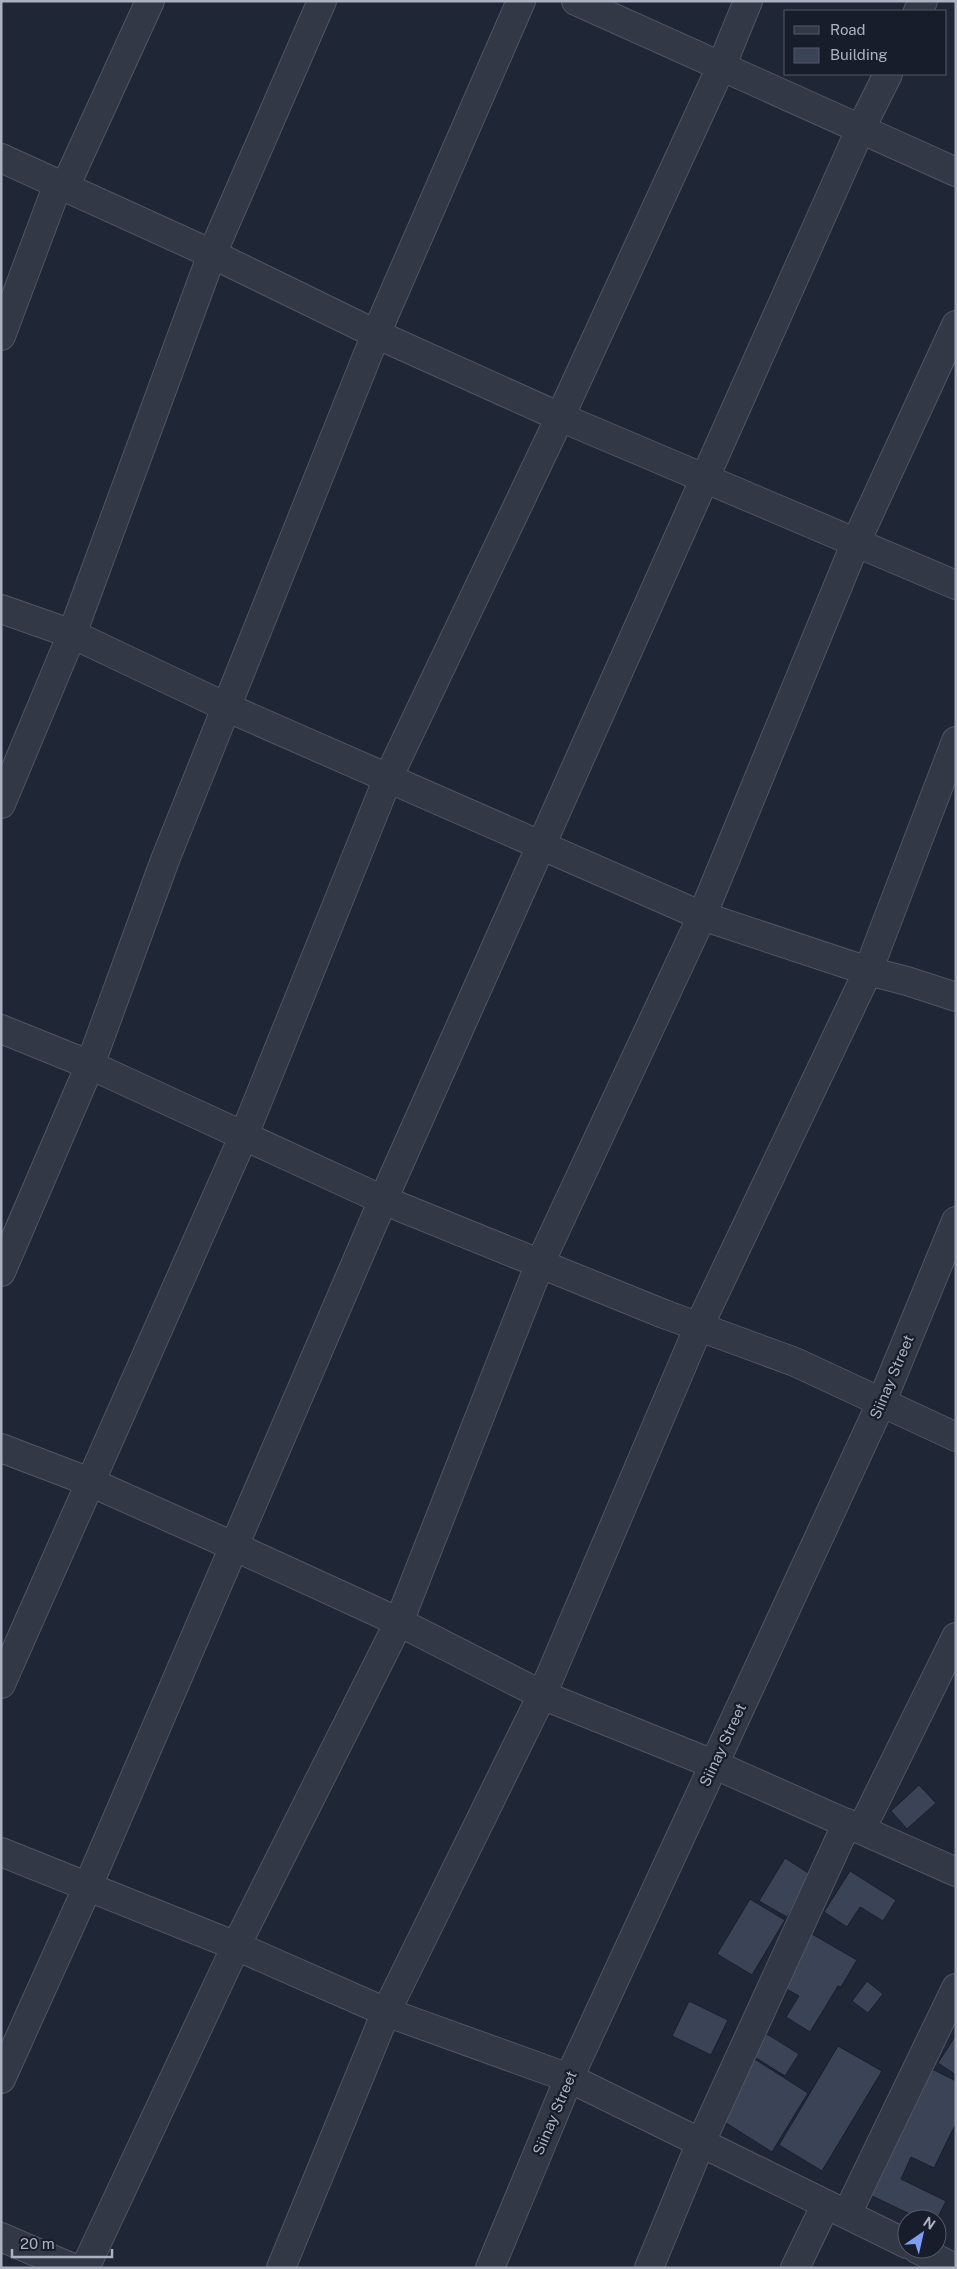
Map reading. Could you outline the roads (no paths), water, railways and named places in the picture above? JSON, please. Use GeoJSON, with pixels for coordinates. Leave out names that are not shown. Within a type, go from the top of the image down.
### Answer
{"type":"FeatureCollection","features":[{"type":"Feature","properties":{"kind":"street"},"geometry":{"type":"LineString","coordinates":[[1,336],[62,186],[150,1]]}},
{"type":"Feature","properties":{"kind":"street"},"geometry":{"type":"LineString","coordinates":[[1,804],[72,634],[212,254],[322,1]]}},
{"type":"Feature","properties":{"kind":"street"},"geometry":{"type":"LineString","coordinates":[[1,1272],[90,1065],[165,860],[376,334],[521,1]]}},
{"type":"Feature","properties":{"kind":"street"},"geometry":{"type":"LineString","coordinates":[[576,1],[956,172]]}},
{"type":"Feature","properties":{"kind":"street"},"geometry":{"type":"LineString","coordinates":[[1,1684],[244,1135],[388,778],[560,418],[721,67],[748,1]]}},
{"type":"Feature","properties":{"kind":"street"},"geometry":{"type":"LineString","coordinates":[[1,2078],[88,1886],[384,1200],[704,478],[860,130],[888,75]]}},
{"type":"Feature","properties":{"kind":"street"},"geometry":{"type":"LineString","coordinates":[[1,158],[212,254],[376,334],[560,418],[956,585]]}},
{"type":"Feature","properties":{"kind":"street"},"geometry":{"type":"LineString","coordinates":[[86,2268],[236,1946],[399,1622],[540,1263],[702,916],[856,542],[956,325]]}},
{"type":"Feature","properties":{"kind":"street"},"geometry":{"type":"LineString","coordinates":[[1,609],[72,634],[226,707],[702,916],[868,971],[907,980],[956,998]]}},
{"type":"Feature","properties":{"kind":"street"},"geometry":{"type":"LineString","coordinates":[[282,2268],[386,2012],[542,1695],[699,1326],[868,971],[956,741]]}},
{"type":"Feature","properties":{"kind":"street"},"geometry":{"type":"LineString","coordinates":[[1,1029],[90,1065],[384,1200],[699,1326],[795,1362],[956,1437]]}},
{"type":"Feature","properties":{"kind":"street","name":"Siinay Street"},"geometry":{"type":"LineString","coordinates":[[490,2268],[569,2078],[882,1402],[956,1221]]}},
{"type":"Feature","properties":{"kind":"street"},"geometry":{"type":"LineString","coordinates":[[1,1448],[90,1482],[234,1546],[399,1622],[542,1695],[714,1764],[956,1872]]}},
{"type":"Feature","properties":{"kind":"street"},"geometry":{"type":"LineString","coordinates":[[649,2268],[701,2142],[854,1826],[956,1637]]}},
{"type":"Feature","properties":{"kind":"street"},"geometry":{"type":"LineString","coordinates":[[1,1852],[236,1946],[386,2012],[569,2078],[897,2239]]}},
{"type":"Feature","properties":{"kind":"street"},"geometry":{"type":"LineString","coordinates":[[795,2268],[836,2209],[956,1988]]}},
{"type":"Feature","properties":{"kind":"street"},"geometry":{"type":"LineString","coordinates":[[1,2237],[73,2268]]}},
{"type":"Feature","properties":{"kind":"street"},"geometry":{"type":"LineString","coordinates":[[937,2259],[955,2268]]}}]}
